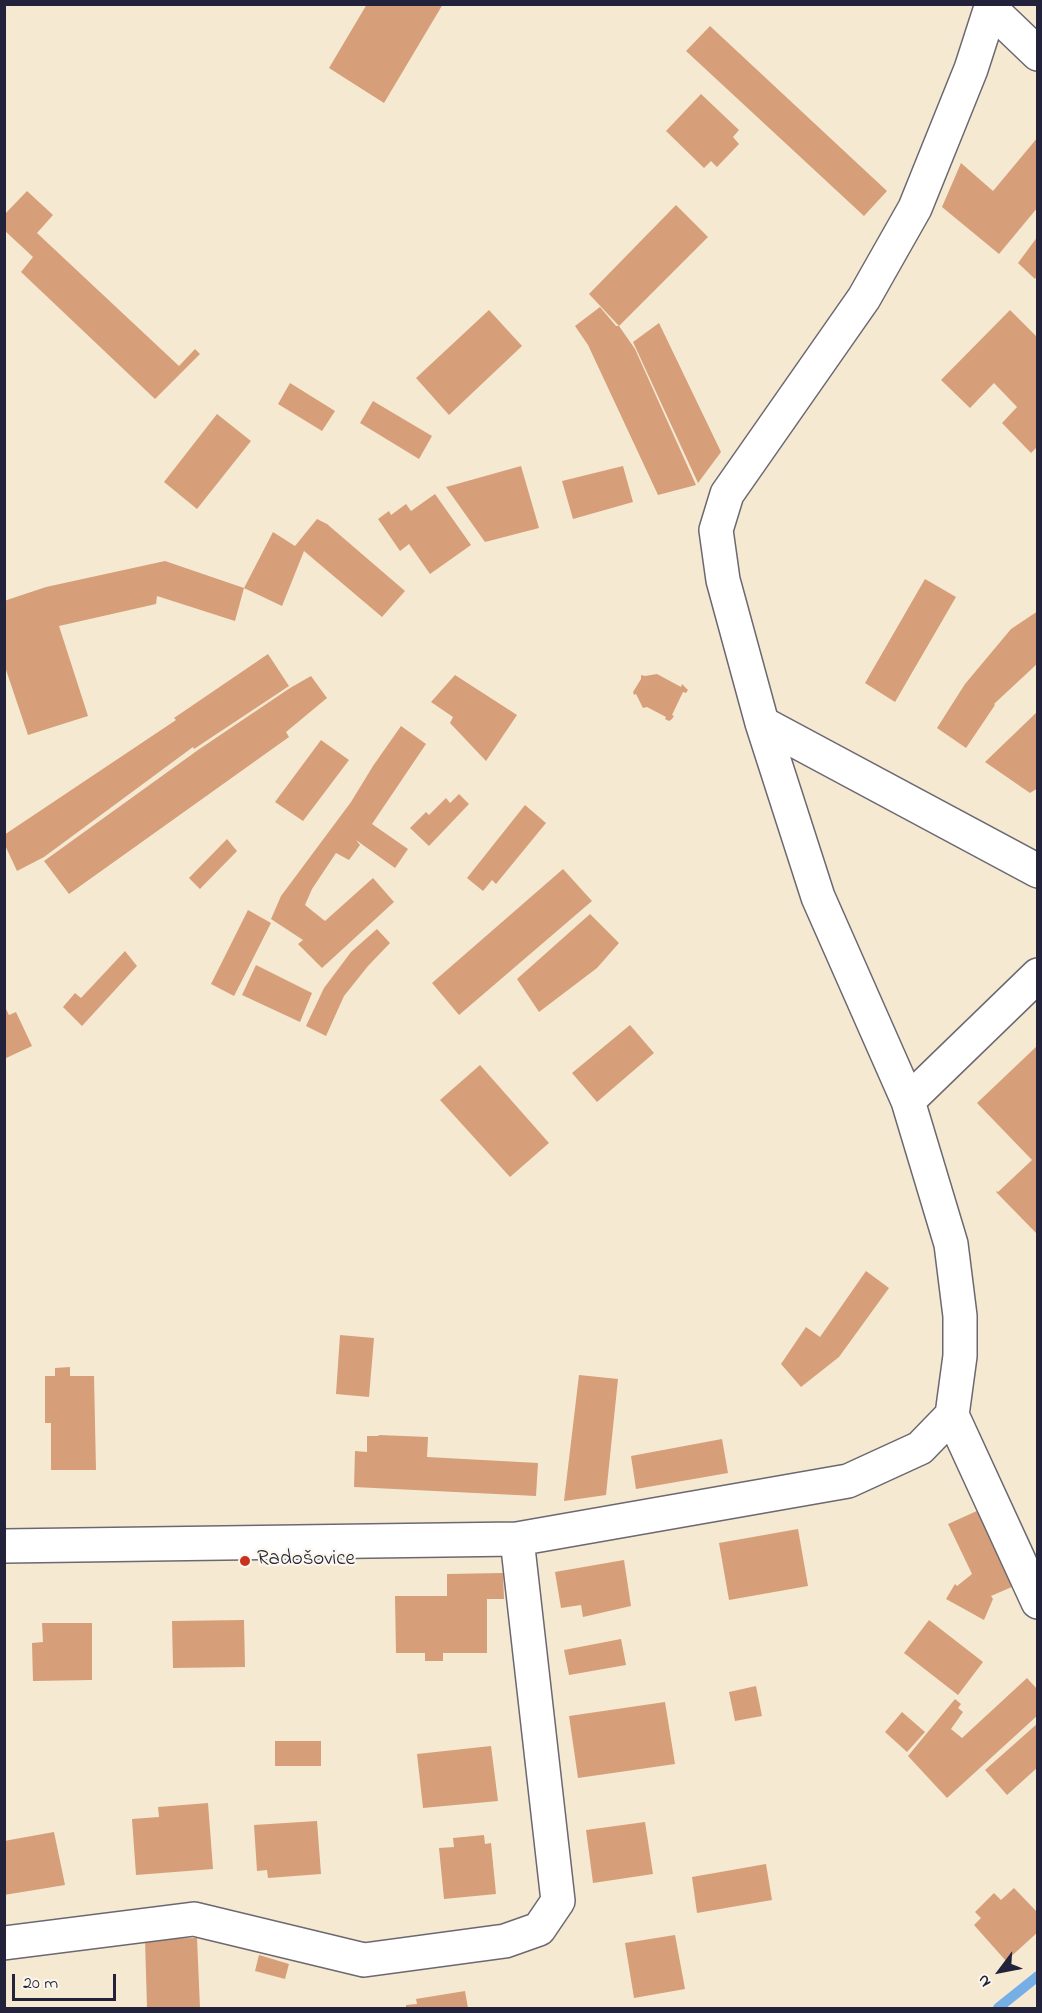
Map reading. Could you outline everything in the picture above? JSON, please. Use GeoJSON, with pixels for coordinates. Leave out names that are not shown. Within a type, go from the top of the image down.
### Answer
{"type":"FeatureCollection","features":[{"type":"Feature","properties":{"kind":"street"},"geometry":{"type":"LineString","coordinates":[[1038,54],[992,7],[971,69],[915,208],[864,298],[727,494],[716,530],[722,570],[762,723],[818,897],[908,1101],[951,1244],[960,1316],[960,1356],[952,1415],[1038,1602]]}},
{"type":"Feature","properties":{"kind":"street"},"geometry":{"type":"LineString","coordinates":[[762,723],[1038,871]]}},
{"type":"Feature","properties":{"kind":"street"},"geometry":{"type":"LineString","coordinates":[[908,1101],[1038,975]]}},
{"type":"Feature","properties":{"kind":"street"},"geometry":{"type":"LineString","coordinates":[[4,1546],[517,1539],[848,1481],[920,1448],[952,1415]]}},
{"type":"Feature","properties":{"kind":"street"},"geometry":{"type":"LineString","coordinates":[[4,1943],[194,1919],[364,1960],[505,1941],[539,1929],[558,1901],[517,1539]]}},
{"type":"Feature","properties":{"kind":"building"},"geometry":{"type":"Polygon","coordinates":[[[367,4],[443,4],[384,103],[329,68],[367,4]]]}},
{"type":"Feature","properties":{"kind":"building"},"geometry":{"type":"Polygon","coordinates":[[[710,26],[887,191],[864,216],[686,51],[710,26]]]}},
{"type":"Feature","properties":{"kind":"building"},"geometry":{"type":"Polygon","coordinates":[[[701,94],[739,130],[733,137],[739,144],[717,167],[711,161],[704,168],[666,131],[701,94]]]}},
{"type":"Feature","properties":{"kind":"building"},"geometry":{"type":"Polygon","coordinates":[[[1038,137],[1038,207],[999,254],[942,207],[961,163],[993,191],[1038,137]]]}},
{"type":"Feature","properties":{"kind":"building"},"geometry":{"type":"Polygon","coordinates":[[[27,191],[53,215],[37,233],[179,366],[195,349],[200,354],[155,399],[21,272],[33,257],[4,230],[4,215],[27,191]]]}},
{"type":"Feature","properties":{"kind":"building"},"geometry":{"type":"Polygon","coordinates":[[[676,205],[708,237],[619,326],[589,294],[676,205]]]}},
{"type":"Feature","properties":{"kind":"building"},"geometry":{"type":"Polygon","coordinates":[[[1038,236],[1038,275],[1035,279],[1018,263],[1038,236]]]}},
{"type":"Feature","properties":{"kind":"building"},"geometry":{"type":"Polygon","coordinates":[[[600,307],[616,326],[619,326],[635,349],[696,485],[658,495],[588,345],[575,326],[600,307]]]}},
{"type":"Feature","properties":{"kind":"building"},"geometry":{"type":"Polygon","coordinates":[[[489,310],[522,346],[449,415],[416,378],[489,310]]]}},
{"type":"Feature","properties":{"kind":"building"},"geometry":{"type":"Polygon","coordinates":[[[1010,310],[1038,338],[1038,446],[1031,453],[1002,423],[1017,407],[994,383],[970,408],[941,380],[1010,310]]]}},
{"type":"Feature","properties":{"kind":"building"},"geometry":{"type":"Polygon","coordinates":[[[659,323],[721,452],[698,483],[633,342],[659,323]]]}},
{"type":"Feature","properties":{"kind":"building"},"geometry":{"type":"Polygon","coordinates":[[[290,383],[335,411],[322,431],[278,404],[290,383]]]}},
{"type":"Feature","properties":{"kind":"building"},"geometry":{"type":"Polygon","coordinates":[[[373,401],[432,436],[419,459],[360,423],[373,401]]]}},
{"type":"Feature","properties":{"kind":"building"},"geometry":{"type":"Polygon","coordinates":[[[217,414],[251,441],[197,509],[164,482],[217,414]]]}},
{"type":"Feature","properties":{"kind":"building"},"geometry":{"type":"Polygon","coordinates":[[[521,466],[539,528],[485,542],[446,487],[521,466]]]}},
{"type":"Feature","properties":{"kind":"building"},"geometry":{"type":"Polygon","coordinates":[[[623,466],[633,502],[573,519],[562,481],[623,466]]]}},
{"type":"Feature","properties":{"kind":"building"},"geometry":{"type":"Polygon","coordinates":[[[435,494],[471,545],[430,574],[409,544],[400,551],[378,519],[389,511],[391,515],[406,504],[411,511],[435,494]]]}},
{"type":"Feature","properties":{"kind":"building"},"geometry":{"type":"Polygon","coordinates":[[[317,519],[327,524],[405,591],[382,617],[304,551],[282,606],[244,588],[273,532],[295,546],[317,519]]]}},
{"type":"Feature","properties":{"kind":"building"},"geometry":{"type":"Polygon","coordinates":[[[165,561],[244,588],[235,621],[157,596],[156,604],[59,626],[88,716],[28,735],[4,664],[4,601],[46,587],[165,561]]]}},
{"type":"Feature","properties":{"kind":"building"},"geometry":{"type":"Polygon","coordinates":[[[925,579],[956,597],[895,702],[865,683],[925,579]]]}},
{"type":"Feature","properties":{"kind":"building"},"geometry":{"type":"Polygon","coordinates":[[[1038,611],[1038,663],[994,704],[966,748],[937,728],[965,684],[1011,629],[1038,611]]]}},
{"type":"Feature","properties":{"kind":"building"},"geometry":{"type":"Polygon","coordinates":[[[268,654],[289,686],[194,749],[193,747],[44,857],[17,871],[4,843],[4,835],[176,720],[174,718],[268,654]]]}},
{"type":"Feature","properties":{"kind":"building"},"geometry":{"type":"Polygon","coordinates":[[[657,674],[681,687],[682,684],[688,690],[686,693],[683,692],[672,715],[674,716],[669,721],[647,707],[643,708],[633,692],[641,675],[657,674]]]}},
{"type":"Feature","properties":{"kind":"building"},"geometry":{"type":"Polygon","coordinates":[[[455,675],[517,715],[486,761],[450,723],[453,717],[431,702],[455,675]]]}},
{"type":"Feature","properties":{"kind":"building"},"geometry":{"type":"Polygon","coordinates":[[[311,676],[327,698],[286,732],[289,737],[69,894],[44,861],[198,750],[311,676]]]}},
{"type":"Feature","properties":{"kind":"building"},"geometry":{"type":"Polygon","coordinates":[[[1038,711],[1038,788],[1030,793],[985,762],[1038,711]]]}},
{"type":"Feature","properties":{"kind":"building"},"geometry":{"type":"Polygon","coordinates":[[[401,726],[426,744],[372,824],[408,849],[395,868],[356,840],[360,845],[349,860],[336,853],[312,889],[305,905],[325,921],[373,878],[394,902],[322,968],[298,944],[303,940],[271,919],[281,896],[351,802],[401,726]]]}},
{"type":"Feature","properties":{"kind":"building"},"geometry":{"type":"Polygon","coordinates":[[[321,740],[349,760],[303,821],[275,802],[321,740]]]}},
{"type":"Feature","properties":{"kind":"building"},"geometry":{"type":"Polygon","coordinates":[[[459,794],[469,804],[429,846],[410,828],[426,812],[429,815],[446,798],[450,803],[459,794]]]}},
{"type":"Feature","properties":{"kind":"building"},"geometry":{"type":"Polygon","coordinates":[[[525,805],[546,823],[496,884],[492,880],[483,891],[467,878],[525,805]]]}},
{"type":"Feature","properties":{"kind":"building"},"geometry":{"type":"Polygon","coordinates":[[[227,839],[237,851],[200,889],[189,878],[227,839]]]}},
{"type":"Feature","properties":{"kind":"building"},"geometry":{"type":"Polygon","coordinates":[[[563,869],[592,901],[459,1015],[432,983],[563,869]]]}},
{"type":"Feature","properties":{"kind":"building"},"geometry":{"type":"Polygon","coordinates":[[[248,910],[271,923],[234,996],[211,984],[248,910]]]}},
{"type":"Feature","properties":{"kind":"building"},"geometry":{"type":"Polygon","coordinates":[[[590,914],[619,943],[597,968],[539,1012],[517,979],[590,914]]]}},
{"type":"Feature","properties":{"kind":"building"},"geometry":{"type":"Polygon","coordinates":[[[377,929],[390,943],[344,996],[326,1036],[306,1026],[324,988],[351,952],[377,929]]]}},
{"type":"Feature","properties":{"kind":"building"},"geometry":{"type":"Polygon","coordinates":[[[125,951],[137,966],[82,1026],[63,1007],[75,993],[81,998],[125,951]]]}},
{"type":"Feature","properties":{"kind":"building"},"geometry":{"type":"Polygon","coordinates":[[[256,965],[312,993],[300,1022],[242,995],[256,965]]]}},
{"type":"Feature","properties":{"kind":"building"},"geometry":{"type":"Polygon","coordinates":[[[4,1005],[9,1015],[16,1012],[32,1046],[4,1059],[4,1005]]]}},
{"type":"Feature","properties":{"kind":"building"},"geometry":{"type":"Polygon","coordinates":[[[630,1025],[654,1053],[597,1102],[572,1073],[630,1025]]]}},
{"type":"Feature","properties":{"kind":"building"},"geometry":{"type":"Polygon","coordinates":[[[1038,1045],[1038,1235],[996,1192],[1032,1160],[977,1103],[1038,1045]]]}},
{"type":"Feature","properties":{"kind":"building"},"geometry":{"type":"Polygon","coordinates":[[[480,1065],[549,1143],[510,1177],[440,1100],[480,1065]]]}},
{"type":"Feature","properties":{"kind":"building"},"geometry":{"type":"Polygon","coordinates":[[[866,1271],[889,1288],[839,1357],[801,1387],[781,1364],[806,1327],[820,1337],[866,1271]]]}},
{"type":"Feature","properties":{"kind":"building"},"geometry":{"type":"Polygon","coordinates":[[[340,1335],[374,1338],[369,1397],[336,1394],[340,1335]]]}},
{"type":"Feature","properties":{"kind":"building"},"geometry":{"type":"Polygon","coordinates":[[[70,1367],[70,1376],[94,1376],[96,1470],[51,1470],[51,1423],[45,1423],[45,1376],[55,1376],[55,1368],[70,1367]]]}},
{"type":"Feature","properties":{"kind":"building"},"geometry":{"type":"Polygon","coordinates":[[[579,1375],[618,1379],[606,1495],[564,1501],[579,1375]]]}},
{"type":"Feature","properties":{"kind":"building"},"geometry":{"type":"Polygon","coordinates":[[[367,1436],[428,1437],[427,1457],[538,1463],[536,1496],[354,1487],[355,1451],[367,1452],[367,1436]]]}},
{"type":"Feature","properties":{"kind":"building"},"geometry":{"type":"Polygon","coordinates":[[[722,1439],[728,1473],[636,1489],[631,1456],[722,1439]]]}},
{"type":"Feature","properties":{"kind":"building"},"geometry":{"type":"Polygon","coordinates":[[[979,1510],[1014,1586],[991,1596],[993,1599],[984,1620],[946,1599],[955,1584],[957,1586],[972,1574],[948,1524],[979,1510]]]}},
{"type":"Feature","properties":{"kind":"building"},"geometry":{"type":"Polygon","coordinates":[[[798,1529],[808,1586],[729,1600],[719,1543],[798,1529]]]}},
{"type":"Feature","properties":{"kind":"building"},"geometry":{"type":"Polygon","coordinates":[[[624,1560],[631,1606],[583,1617],[581,1605],[561,1608],[555,1572],[624,1560]]]}},
{"type":"Feature","properties":{"kind":"building"},"geometry":{"type":"Polygon","coordinates":[[[503,1573],[504,1599],[487,1599],[487,1653],[443,1653],[443,1661],[425,1661],[425,1653],[396,1653],[395,1596],[447,1596],[447,1574],[503,1573]]]}},
{"type":"Feature","properties":{"kind":"building"},"geometry":{"type":"Polygon","coordinates":[[[244,1620],[245,1667],[173,1668],[172,1621],[244,1620]]]}},
{"type":"Feature","properties":{"kind":"building"},"geometry":{"type":"Polygon","coordinates":[[[929,1620],[983,1662],[958,1695],[904,1653],[929,1620]]]}},
{"type":"Feature","properties":{"kind":"building"},"geometry":{"type":"Polygon","coordinates":[[[42,1623],[92,1623],[92,1680],[33,1681],[32,1643],[43,1642],[42,1623]]]}},
{"type":"Feature","properties":{"kind":"building"},"geometry":{"type":"Polygon","coordinates":[[[621,1639],[626,1665],[569,1675],[564,1650],[621,1639]]]}},
{"type":"Feature","properties":{"kind":"building"},"geometry":{"type":"Polygon","coordinates":[[[1027,1678],[1038,1690],[1038,1715],[947,1798],[908,1756],[955,1699],[961,1704],[958,1708],[963,1712],[951,1729],[962,1738],[1027,1678]]]}},
{"type":"Feature","properties":{"kind":"building"},"geometry":{"type":"Polygon","coordinates":[[[756,1686],[762,1716],[735,1721],[729,1692],[756,1686]]]}},
{"type":"Feature","properties":{"kind":"building"},"geometry":{"type":"Polygon","coordinates":[[[665,1702],[675,1764],[578,1778],[569,1716],[665,1702]]]}},
{"type":"Feature","properties":{"kind":"building"},"geometry":{"type":"Polygon","coordinates":[[[902,1712],[925,1732],[907,1752],[885,1732],[902,1712]]]}},
{"type":"Feature","properties":{"kind":"building"},"geometry":{"type":"Polygon","coordinates":[[[1038,1723],[1038,1767],[1007,1795],[985,1770],[1038,1723]]]}},
{"type":"Feature","properties":{"kind":"building"},"geometry":{"type":"Polygon","coordinates":[[[275,1741],[321,1741],[321,1766],[275,1766],[275,1741]]]}},
{"type":"Feature","properties":{"kind":"building"},"geometry":{"type":"Polygon","coordinates":[[[491,1746],[498,1801],[423,1808],[417,1754],[491,1746]]]}},
{"type":"Feature","properties":{"kind":"building"},"geometry":{"type":"Polygon","coordinates":[[[208,1803],[213,1869],[136,1875],[132,1819],[159,1817],[158,1807],[208,1803]]]}},
{"type":"Feature","properties":{"kind":"building"},"geometry":{"type":"Polygon","coordinates":[[[317,1821],[321,1874],[268,1878],[267,1870],[257,1871],[254,1825],[317,1821]]]}},
{"type":"Feature","properties":{"kind":"building"},"geometry":{"type":"Polygon","coordinates":[[[645,1822],[653,1874],[593,1883],[586,1830],[645,1822]]]}},
{"type":"Feature","properties":{"kind":"building"},"geometry":{"type":"Polygon","coordinates":[[[54,1832],[65,1885],[4,1895],[4,1841],[54,1832]]]}},
{"type":"Feature","properties":{"kind":"building"},"geometry":{"type":"Polygon","coordinates":[[[484,1835],[485,1844],[491,1843],[496,1894],[444,1899],[439,1848],[454,1847],[453,1838],[484,1835]]]}},
{"type":"Feature","properties":{"kind":"building"},"geometry":{"type":"Polygon","coordinates":[[[766,1864],[772,1900],[697,1913],[692,1877],[766,1864]]]}},
{"type":"Feature","properties":{"kind":"building"},"geometry":{"type":"Polygon","coordinates":[[[1014,1888],[1038,1913],[1038,1932],[1006,1961],[974,1925],[981,1918],[975,1912],[994,1893],[1001,1900],[1014,1888]]]}},
{"type":"Feature","properties":{"kind":"building"},"geometry":{"type":"Polygon","coordinates":[[[675,1935],[685,1989],[634,1998],[625,1943],[675,1935]]]}},
{"type":"Feature","properties":{"kind":"building"},"geometry":{"type":"Polygon","coordinates":[[[197,1938],[200,2008],[147,2008],[145,1939],[197,1938]]]}},
{"type":"Feature","properties":{"kind":"building"},"geometry":{"type":"Polygon","coordinates":[[[259,1955],[289,1964],[285,1979],[255,1971],[259,1955]]]}},
{"type":"Feature","properties":{"kind":"building"},"geometry":{"type":"Polygon","coordinates":[[[465,1991],[468,2008],[406,2008],[406,2005],[417,2004],[416,1999],[465,1991]]]}},
{"type":"Feature","properties":{"kind":"waterway"},"geometry":{"type":"LineString","coordinates":[[998,2008],[1038,1976]]}},
{"type":"Feature","properties":{"kind":"place","name":"Radošovice"},"geometry":{"type":"Point","coordinates":[245,1561]}}]}
